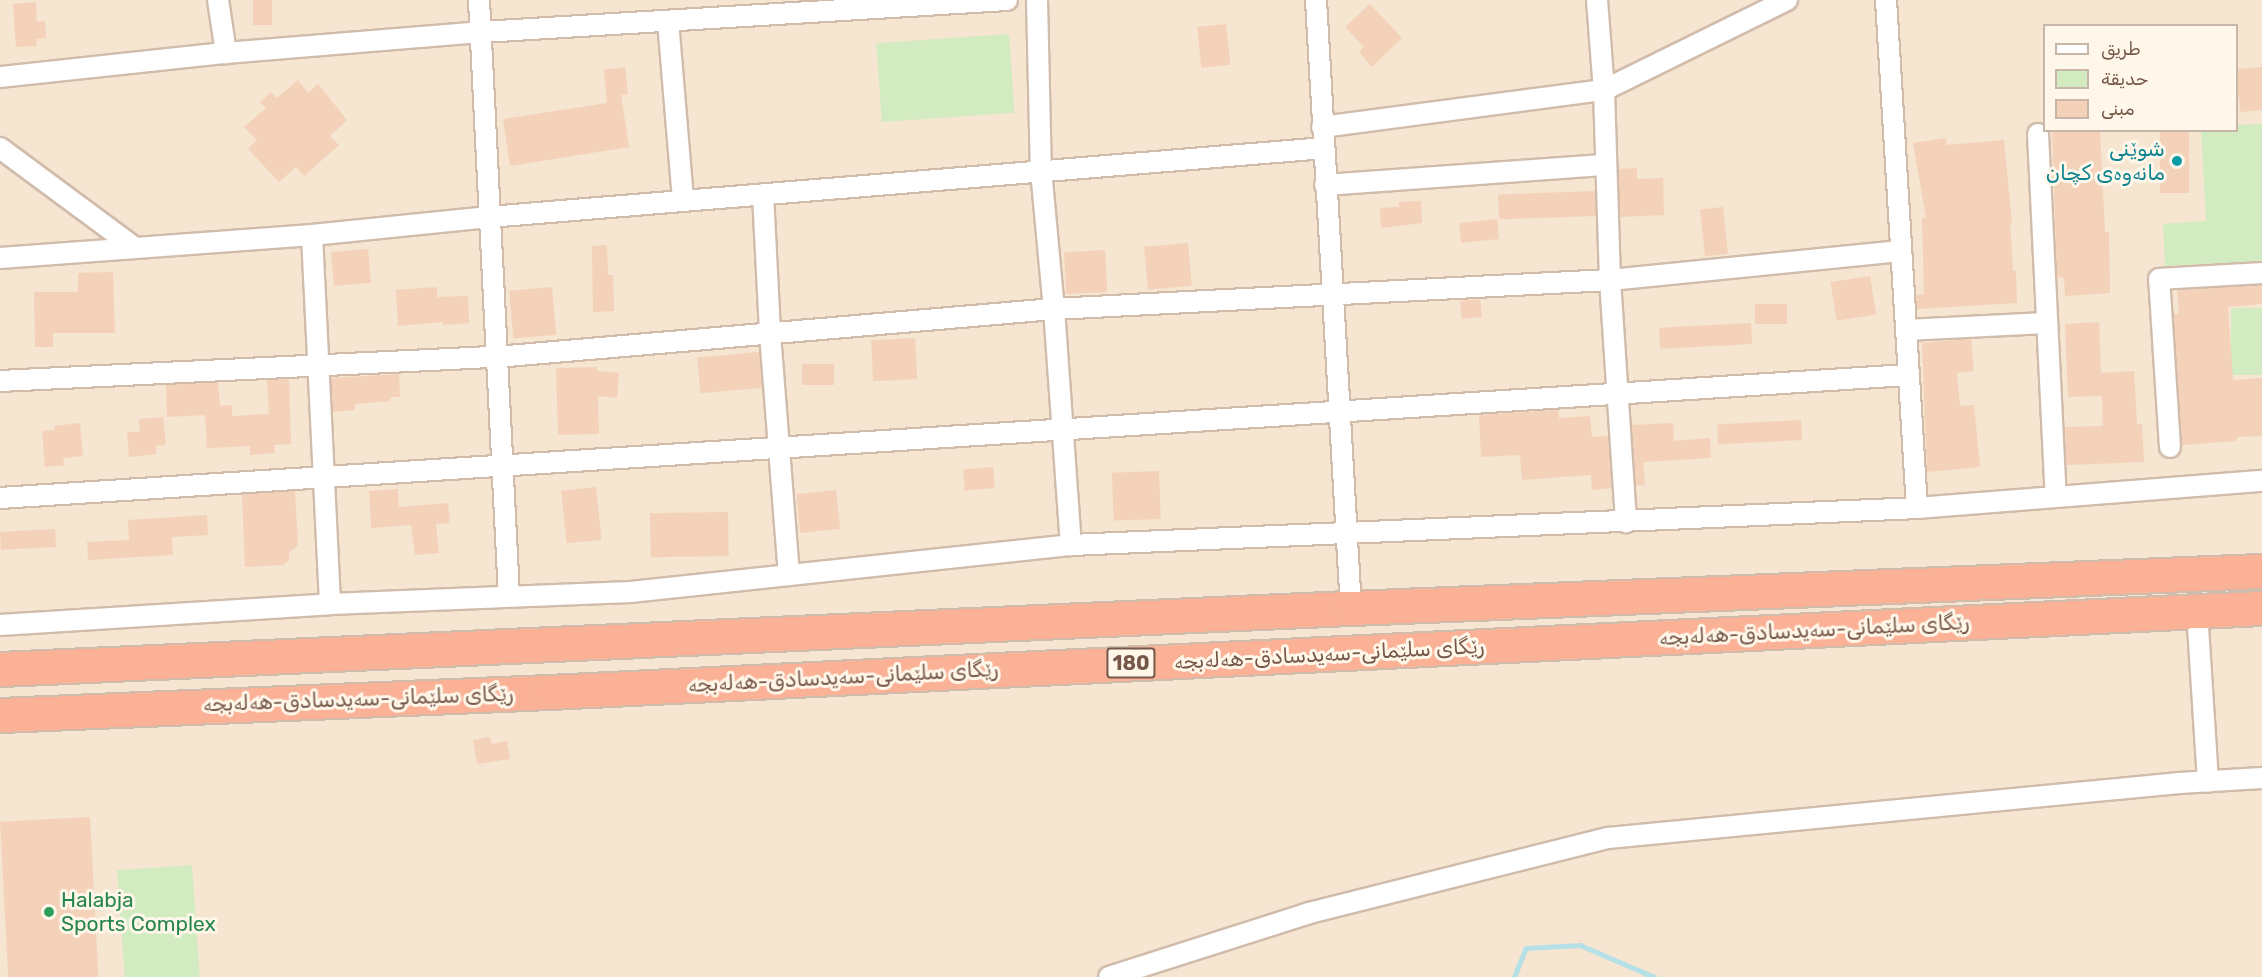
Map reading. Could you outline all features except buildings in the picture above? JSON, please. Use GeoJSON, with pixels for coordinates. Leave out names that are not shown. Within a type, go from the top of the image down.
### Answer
{"type":"FeatureCollection","features":[{"type":"Feature","properties":{"kind":"highway","name":"رێگای سلێمانی-سەیدسادق-هەلەبجە"},"geometry":{"type":"LineString","coordinates":[[0,669],[1351,608],[2262,572]]}},
{"type":"Feature","properties":{"kind":"highway","name":"رێگای سلێمانی-سەیدسادق-هەلەبجە"},"geometry":{"type":"LineString","coordinates":[[0,715],[1011,669],[2262,608]]}},
{"type":"Feature","properties":{"kind":"highway"},"geometry":{"type":"LineString","coordinates":[[1011,669],[1012,623]]}},
{"type":"Feature","properties":{"kind":"street"},"geometry":{"type":"LineString","coordinates":[[218,0],[226,53]]}},
{"type":"Feature","properties":{"kind":"street"},"geometry":{"type":"LineString","coordinates":[[479,0],[509,596]]}},
{"type":"Feature","properties":{"kind":"street"},"geometry":{"type":"LineString","coordinates":[[0,76],[226,53],[482,32],[668,21],[758,8],[1007,0]]}},
{"type":"Feature","properties":{"kind":"street"},"geometry":{"type":"LineString","coordinates":[[1037,0],[1041,170],[1064,429],[1071,545]]}},
{"type":"Feature","properties":{"kind":"street"},"geometry":{"type":"LineString","coordinates":[[1316,0],[1351,608]]}},
{"type":"Feature","properties":{"kind":"street"},"geometry":{"type":"LineString","coordinates":[[1597,0],[1604,90],[1610,280],[1626,522]]}},
{"type":"Feature","properties":{"kind":"street"},"geometry":{"type":"LineString","coordinates":[[1322,127],[1604,90],[1787,0]]}},
{"type":"Feature","properties":{"kind":"street"},"geometry":{"type":"LineString","coordinates":[[1886,0],[1917,508]]}},
{"type":"Feature","properties":{"kind":"street"},"geometry":{"type":"LineString","coordinates":[[668,21],[683,200]]}},
{"type":"Feature","properties":{"kind":"street"},"geometry":{"type":"LineString","coordinates":[[2038,134],[2056,496]]}},
{"type":"Feature","properties":{"kind":"street"},"geometry":{"type":"LineString","coordinates":[[0,148],[134,247]]}},
{"type":"Feature","properties":{"kind":"street"},"geometry":{"type":"LineString","coordinates":[[0,258],[312,235],[683,200],[1324,148]]}},
{"type":"Feature","properties":{"kind":"street"},"geometry":{"type":"LineString","coordinates":[[1325,185],[1606,165]]}},
{"type":"Feature","properties":{"kind":"street"},"geometry":{"type":"LineString","coordinates":[[763,194],[770,334],[789,575]]}},
{"type":"Feature","properties":{"kind":"street"},"geometry":{"type":"LineString","coordinates":[[312,235],[330,604]]}},
{"type":"Feature","properties":{"kind":"street"},"geometry":{"type":"LineString","coordinates":[[0,381],[319,368],[496,357],[1054,309],[1610,280],[1902,251]]}},
{"type":"Feature","properties":{"kind":"street"},"geometry":{"type":"LineString","coordinates":[[2170,447],[2159,279],[2262,273]]}},
{"type":"Feature","properties":{"kind":"street"},"geometry":{"type":"LineString","coordinates":[[1906,330],[2046,323]]}},
{"type":"Feature","properties":{"kind":"street"},"geometry":{"type":"LineString","coordinates":[[0,498],[1909,375]]}},
{"type":"Feature","properties":{"kind":"street"},"geometry":{"type":"LineString","coordinates":[[0,625],[330,604],[632,592],[1071,545],[1917,508],[2262,481]]}},
{"type":"Feature","properties":{"kind":"street"},"geometry":{"type":"LineString","coordinates":[[2197,611],[2208,782]]}},
{"type":"Feature","properties":{"kind":"street"},"geometry":{"type":"LineString","coordinates":[[1108,977],[1309,913],[1608,838],[2262,778]]}},
{"type":"Feature","properties":{"kind":"shaded area"},"geometry":{"type":"Polygon","coordinates":[[[0,0],[2262,0],[2262,977],[0,977],[0,0]]]}},
{"type":"Feature","properties":{"kind":"green space"},"geometry":{"type":"Polygon","coordinates":[[[1009,34],[1015,113],[882,122],[876,43],[1009,34]]]}},
{"type":"Feature","properties":{"kind":"green space"},"geometry":{"type":"Polygon","coordinates":[[[2262,124],[2262,261],[2165,266],[2163,224],[2206,221],[2201,132],[2238,132],[2238,125],[2262,124]]]}},
{"type":"Feature","properties":{"kind":"green space"},"geometry":{"type":"Polygon","coordinates":[[[2231,308],[2262,308],[2262,375],[2231,375],[2231,308]]]}},
{"type":"Feature","properties":{"kind":"green space"},"geometry":{"type":"Polygon","coordinates":[[[192,865],[200,977],[125,977],[117,870],[192,865]]]}},
{"type":"Feature","properties":{"kind":"waterway"},"geometry":{"type":"LineString","coordinates":[[1514,977],[1526,948],[1580,945],[1654,977]]}},
{"type":"Feature","properties":{"kind":"place","name":"شوێنی مانەوەی کچان"},"geometry":{"type":"Point","coordinates":[2177,161]}},
{"type":"Feature","properties":{"kind":"place","name":"Halabja Sports Complex"},"geometry":{"type":"Point","coordinates":[49,912]}}]}
